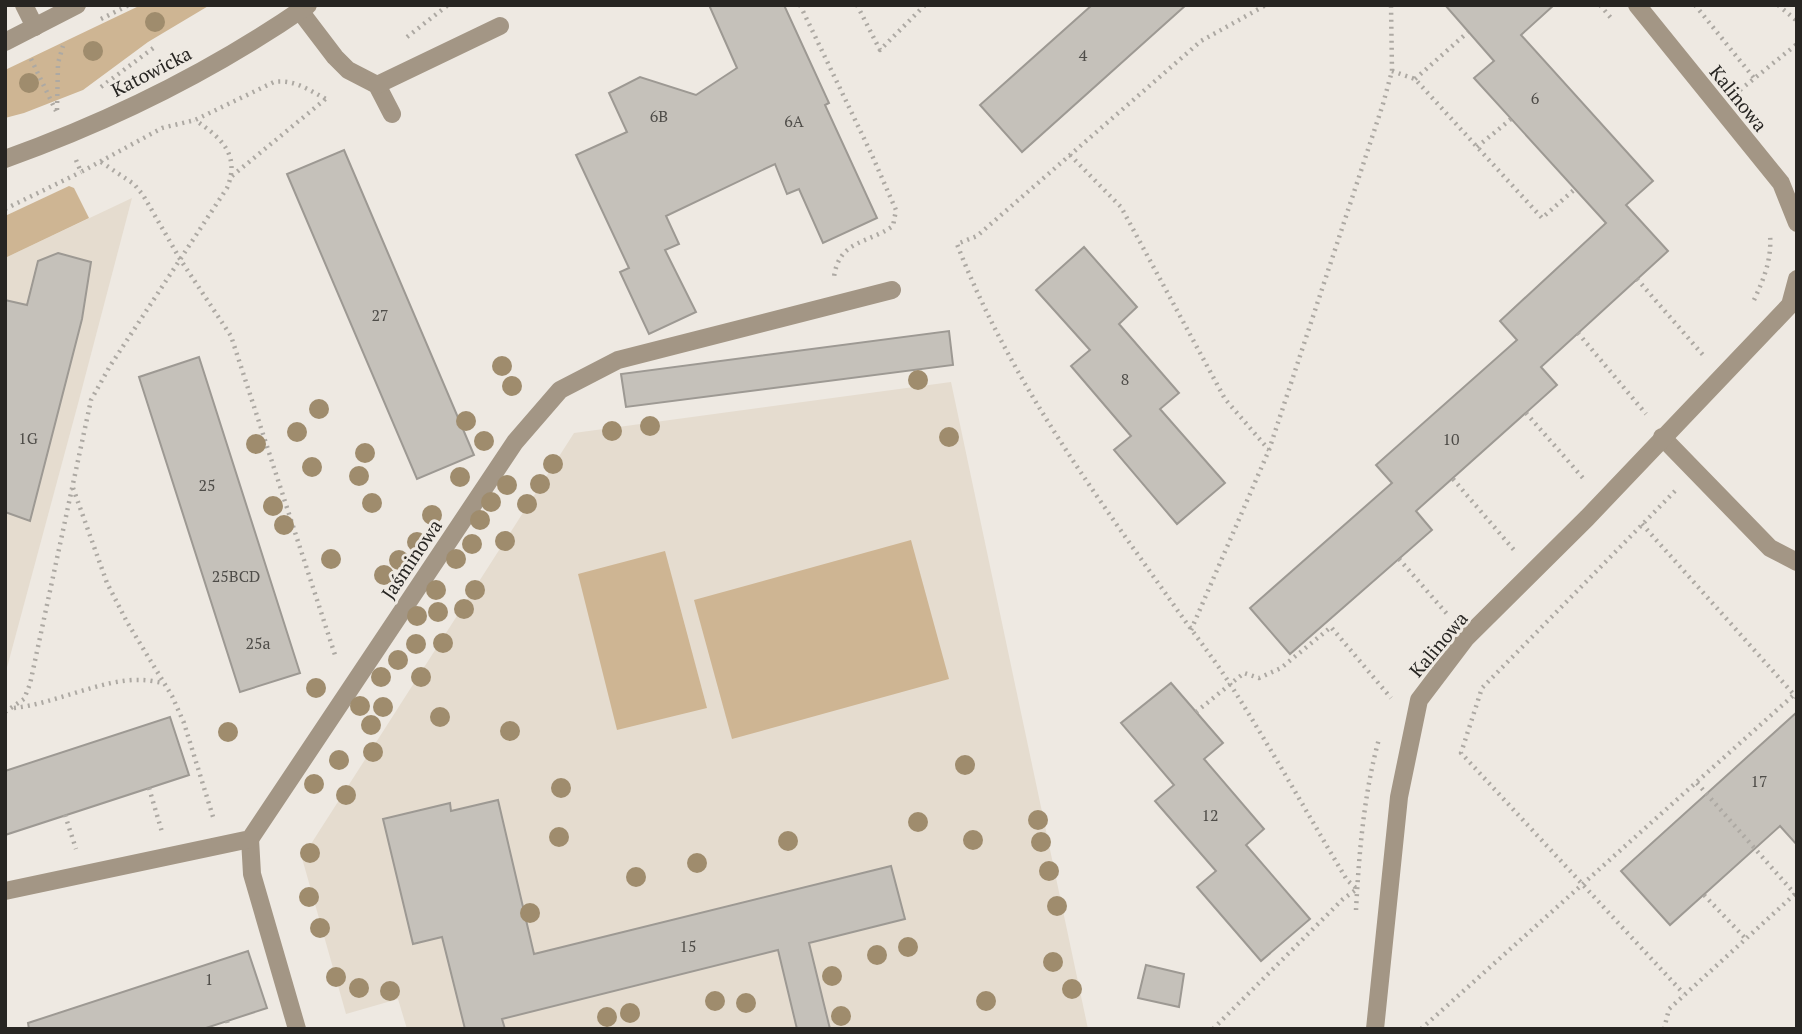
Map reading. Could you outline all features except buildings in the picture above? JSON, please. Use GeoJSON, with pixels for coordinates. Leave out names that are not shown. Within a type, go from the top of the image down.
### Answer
{"type":"FeatureCollection","features":[{"type":"Feature","properties":{"kind":"street"},"geometry":{"type":"LineString","coordinates":[[24,5],[35,27]]}},
{"type":"Feature","properties":{"kind":"street"},"geometry":{"type":"LineString","coordinates":[[5,42],[76,5]]}},
{"type":"Feature","properties":{"kind":"street","name":"Kalinowa"},"geometry":{"type":"LineString","coordinates":[[1637,5],[1781,183],[1797,223]]}},
{"type":"Feature","properties":{"kind":"street"},"geometry":{"type":"LineString","coordinates":[[304,8],[335,57],[348,70],[377,85],[391,114]]}},
{"type":"Feature","properties":{"kind":"street","name":"Katowicka"},"geometry":{"type":"LineString","coordinates":[[5,159],[67,137],[182,80],[304,8]]}},
{"type":"Feature","properties":{"kind":"street"},"geometry":{"type":"LineString","coordinates":[[377,85],[500,26]]}},
{"type":"Feature","properties":{"kind":"street","name":"Kalinowa"},"geometry":{"type":"LineString","coordinates":[[1375,1029],[1399,797],[1419,700],[1466,638],[1587,518],[1790,305],[1797,279]]}},
{"type":"Feature","properties":{"kind":"street","name":"Jaśminowa"},"geometry":{"type":"LineString","coordinates":[[250,839],[515,442],[560,390],[618,360],[892,290]]}},
{"type":"Feature","properties":{"kind":"street"},"geometry":{"type":"LineString","coordinates":[[1662,437],[1770,548],[1797,562]]}},
{"type":"Feature","properties":{"kind":"street"},"geometry":{"type":"LineString","coordinates":[[5,891],[250,839],[252,874],[297,1029]]}},
{"type":"Feature","properties":{"kind":"path"},"geometry":{"type":"LineString","coordinates":[[800,5],[896,210],[893,226],[849,248],[839,257],[830,305]]}},
{"type":"Feature","properties":{"kind":"path"},"geometry":{"type":"LineString","coordinates":[[857,5],[880,50],[925,5]]}},
{"type":"Feature","properties":{"kind":"path"},"geometry":{"type":"LineString","coordinates":[[1266,5],[1201,41],[977,236],[957,244],[972,284],[1039,410],[1230,684],[1347,880],[1357,890]]}},
{"type":"Feature","properties":{"kind":"path"},"geometry":{"type":"LineString","coordinates":[[1191,630],[1269,450],[1383,104],[1392,71],[1391,5]]}},
{"type":"Feature","properties":{"kind":"path"},"geometry":{"type":"LineString","coordinates":[[1600,5],[1618,26]]}},
{"type":"Feature","properties":{"kind":"path"},"geometry":{"type":"LineString","coordinates":[[1695,5],[1754,78]]}},
{"type":"Feature","properties":{"kind":"path"},"geometry":{"type":"LineString","coordinates":[[1778,5],[1797,21]]}},
{"type":"Feature","properties":{"kind":"path"},"geometry":{"type":"LineString","coordinates":[[1415,79],[1468,32]]}},
{"type":"Feature","properties":{"kind":"path"},"geometry":{"type":"LineString","coordinates":[[1733,97],[1797,44]]}},
{"type":"Feature","properties":{"kind":"path"},"geometry":{"type":"LineString","coordinates":[[97,89],[156,46]]}},
{"type":"Feature","properties":{"kind":"path"},"geometry":{"type":"LineString","coordinates":[[30,55],[57,111],[66,107]]}},
{"type":"Feature","properties":{"kind":"path"},"geometry":{"type":"LineString","coordinates":[[1392,71],[1415,79],[1542,218],[1575,189]]}},
{"type":"Feature","properties":{"kind":"path"},"geometry":{"type":"LineString","coordinates":[[231,177],[358,74]]}},
{"type":"Feature","properties":{"kind":"path"},"geometry":{"type":"LineString","coordinates":[[5,712],[24,699],[30,684],[91,400],[110,366],[227,188],[231,177],[229,155],[223,143],[195,120],[274,82],[285,80],[297,83],[326,99]]}},
{"type":"Feature","properties":{"kind":"path"},"geometry":{"type":"LineString","coordinates":[[1477,147],[1511,119]]}},
{"type":"Feature","properties":{"kind":"path"},"geometry":{"type":"LineString","coordinates":[[1070,155],[1121,207],[1225,399],[1269,450]]}},
{"type":"Feature","properties":{"kind":"path"},"geometry":{"type":"LineString","coordinates":[[101,162],[134,184],[234,345],[338,665]]}},
{"type":"Feature","properties":{"kind":"path"},"geometry":{"type":"LineString","coordinates":[[5,209],[81,172]]}},
{"type":"Feature","properties":{"kind":"path"},"geometry":{"type":"LineString","coordinates":[[1751,306],[1764,278],[1771,246],[1770,233]]}},
{"type":"Feature","properties":{"kind":"path"},"geometry":{"type":"LineString","coordinates":[[1637,279],[1704,355],[1694,365]]}},
{"type":"Feature","properties":{"kind":"path"},"geometry":{"type":"LineString","coordinates":[[1578,333],[1646,414]]}},
{"type":"Feature","properties":{"kind":"path"},"geometry":{"type":"LineString","coordinates":[[1637,423],[1655,404]]}},
{"type":"Feature","properties":{"kind":"path"},"geometry":{"type":"LineString","coordinates":[[1526,413],[1583,478]]}},
{"type":"Feature","properties":{"kind":"path"},"geometry":{"type":"LineString","coordinates":[[1574,487],[1592,469]]}},
{"type":"Feature","properties":{"kind":"path"},"geometry":{"type":"LineString","coordinates":[[1684,995],[1461,753],[1482,688],[1695,471]]}},
{"type":"Feature","properties":{"kind":"path"},"geometry":{"type":"LineString","coordinates":[[1453,479],[1514,550],[1522,541]]}},
{"type":"Feature","properties":{"kind":"path"},"geometry":{"type":"LineString","coordinates":[[72,486],[107,583],[184,723],[217,831]]}},
{"type":"Feature","properties":{"kind":"path"},"geometry":{"type":"LineString","coordinates":[[1421,1029],[1796,695],[1642,524]]}},
{"type":"Feature","properties":{"kind":"path"},"geometry":{"type":"LineString","coordinates":[[1399,559],[1448,615]]}},
{"type":"Feature","properties":{"kind":"path"},"geometry":{"type":"LineString","coordinates":[[1441,624],[1457,606]]}},
{"type":"Feature","properties":{"kind":"path"},"geometry":{"type":"LineString","coordinates":[[1196,712],[1244,673],[1259,678],[1282,668],[1331,627],[1391,698]]}},
{"type":"Feature","properties":{"kind":"path"},"geometry":{"type":"LineString","coordinates":[[13,708],[36,706],[140,679],[164,683]]}},
{"type":"Feature","properties":{"kind":"path"},"geometry":{"type":"LineString","coordinates":[[1388,711],[1397,688]]}},
{"type":"Feature","properties":{"kind":"path"},"geometry":{"type":"LineString","coordinates":[[1356,917],[1367,801],[1380,736]]}},
{"type":"Feature","properties":{"kind":"path"},"geometry":{"type":"LineString","coordinates":[[1664,1029],[1669,1009],[1796,895],[1697,783]]}},
{"type":"Feature","properties":{"kind":"path"},"geometry":{"type":"LineString","coordinates":[[149,788],[165,842]]}},
{"type":"Feature","properties":{"kind":"path"},"geometry":{"type":"LineString","coordinates":[[65,815],[76,851]]}},
{"type":"Feature","properties":{"kind":"path"},"geometry":{"type":"LineString","coordinates":[[1213,1029],[1343,899],[1357,890]]}},
{"type":"Feature","properties":{"kind":"path"},"geometry":{"type":"LineString","coordinates":[[1704,895],[1746,939]]}},
{"type":"Feature","properties":{"kind":"path"},"geometry":{"type":"LineString","coordinates":[[226,1021],[229,1029]]}},
{"type":"Feature","properties":{"kind":"shaded area"},"geometry":{"type":"Polygon","coordinates":[[[141,5],[210,5],[148,42],[83,90],[5,118],[5,70],[141,5]]]}},
{"type":"Feature","properties":{"kind":"shaded area"},"geometry":{"type":"Polygon","coordinates":[[[69,186],[74,188],[89,218],[5,258],[5,216],[69,186]]]}},
{"type":"Feature","properties":{"kind":"shaded area"},"geometry":{"type":"Polygon","coordinates":[[[132,198],[79,400],[5,675],[5,258],[132,198]]]}},
{"type":"Feature","properties":{"kind":"shaded area"},"geometry":{"type":"Polygon","coordinates":[[[951,382],[1088,1029],[407,1029],[398,999],[346,1014],[302,858],[574,433],[951,382]]]}},
{"type":"Feature","properties":{"kind":"shaded area"},"geometry":{"type":"Polygon","coordinates":[[[911,540],[949,679],[732,739],[694,600],[911,540]]]}},
{"type":"Feature","properties":{"kind":"shaded area"},"geometry":{"type":"Polygon","coordinates":[[[665,551],[707,708],[617,730],[578,574],[665,551]]]}}]}
